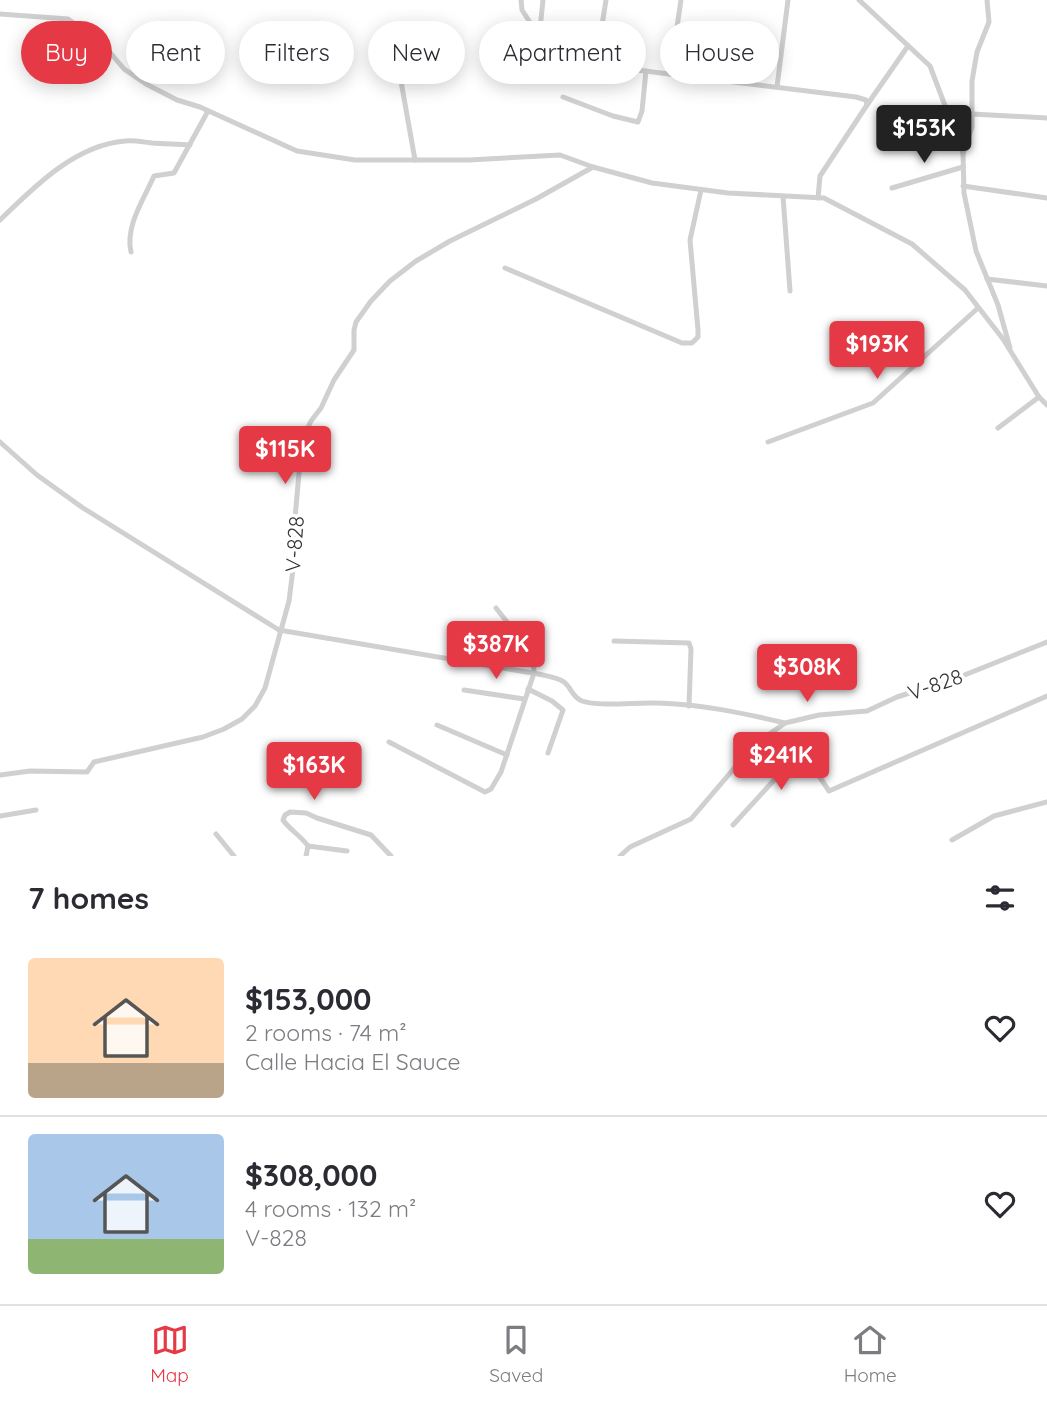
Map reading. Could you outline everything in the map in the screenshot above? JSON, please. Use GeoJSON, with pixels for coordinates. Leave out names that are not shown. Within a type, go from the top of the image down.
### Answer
{"type":"FeatureCollection","features":[{"type":"Feature","properties":{"kind":"street"},"geometry":{"type":"LineString","coordinates":[[521,0],[522,10],[529,21]]}},
{"type":"Feature","properties":{"kind":"street"},"geometry":{"type":"LineString","coordinates":[[541,21],[543,0]]}},
{"type":"Feature","properties":{"kind":"street"},"geometry":{"type":"LineString","coordinates":[[603,21],[606,0]]}},
{"type":"Feature","properties":{"kind":"street"},"geometry":{"type":"LineString","coordinates":[[678,21],[681,0]]}},
{"type":"Feature","properties":{"kind":"street"},"geometry":{"type":"LineString","coordinates":[[776,87],[789,0]]}},
{"type":"Feature","properties":{"kind":"street"},"geometry":{"type":"LineString","coordinates":[[859,0],[930,66],[963,153]]}},
{"type":"Feature","properties":{"kind":"street"},"geometry":{"type":"LineString","coordinates":[[987,0],[989,22],[977,52],[972,80],[972,127],[963,153],[963,186],[976,251],[998,305],[1012,354]]}},
{"type":"Feature","properties":{"kind":"street"},"geometry":{"type":"LineString","coordinates":[[0,15],[68,19],[102,43],[124,69],[146,84],[297,151],[355,160],[469,160],[560,155],[652,183],[728,194],[824,198],[912,244],[965,290],[1003,339],[1039,397],[1047,405]]}},
{"type":"Feature","properties":{"kind":"street"},"geometry":{"type":"LineString","coordinates":[[818,198],[820,176],[908,46]]}},
{"type":"Feature","properties":{"kind":"street"},"geometry":{"type":"LineString","coordinates":[[646,71],[660,73]]}},
{"type":"Feature","properties":{"kind":"street"},"geometry":{"type":"LineString","coordinates":[[401,84],[415,160]]}},
{"type":"Feature","properties":{"kind":"street"},"geometry":{"type":"LineString","coordinates":[[563,97],[638,122],[645,84]]}},
{"type":"Feature","properties":{"kind":"street"},"geometry":{"type":"LineString","coordinates":[[752,84],[856,97],[866,100],[867,105]]}},
{"type":"Feature","properties":{"kind":"street"},"geometry":{"type":"LineString","coordinates":[[131,252],[129,243],[134,218],[154,176],[174,173],[208,111]]}},
{"type":"Feature","properties":{"kind":"street"},"geometry":{"type":"LineString","coordinates":[[972,114],[1047,118]]}},
{"type":"Feature","properties":{"kind":"street"},"geometry":{"type":"LineString","coordinates":[[0,220],[53,173],[78,155],[128,140],[190,145]]}},
{"type":"Feature","properties":{"kind":"street","name":"V-828"},"geometry":{"type":"LineString","coordinates":[[0,775],[30,771],[88,772],[94,762],[202,737],[224,729],[242,719],[255,706],[265,688],[289,601],[302,440],[354,349],[356,322],[370,301],[416,261],[593,167]]}},
{"type":"Feature","properties":{"kind":"street"},"geometry":{"type":"LineString","coordinates":[[892,188],[963,167]]}},
{"type":"Feature","properties":{"kind":"street"},"geometry":{"type":"LineString","coordinates":[[963,186],[1047,198]]}},
{"type":"Feature","properties":{"kind":"street"},"geometry":{"type":"LineString","coordinates":[[505,268],[682,343],[692,343],[698,337],[698,330],[690,240],[701,190]]}},
{"type":"Feature","properties":{"kind":"street"},"geometry":{"type":"LineString","coordinates":[[783,196],[790,292]]}},
{"type":"Feature","properties":{"kind":"street"},"geometry":{"type":"LineString","coordinates":[[987,279],[1047,286]]}},
{"type":"Feature","properties":{"kind":"street"},"geometry":{"type":"LineString","coordinates":[[768,442],[873,403],[978,308]]}},
{"type":"Feature","properties":{"kind":"street"},"geometry":{"type":"LineString","coordinates":[[998,428],[1039,397]]}},
{"type":"Feature","properties":{"kind":"street"},"geometry":{"type":"LineString","coordinates":[[0,442],[37,475],[83,508],[282,630],[553,677],[564,682],[573,695],[582,701],[689,706],[742,713],[785,723]]}},
{"type":"Feature","properties":{"kind":"street"},"geometry":{"type":"LineString","coordinates":[[389,742],[485,792],[491,789],[508,755],[534,673],[533,655],[496,608]]}},
{"type":"Feature","properties":{"kind":"street"},"geometry":{"type":"LineString","coordinates":[[614,641],[689,643],[689,706]]}},
{"type":"Feature","properties":{"kind":"street","name":"V-828"},"geometry":{"type":"LineString","coordinates":[[620,856],[630,847],[691,819],[754,744],[785,723],[818,715],[867,711],[897,697],[962,676],[1047,642]]}},
{"type":"Feature","properties":{"kind":"street"},"geometry":{"type":"LineString","coordinates":[[527,689],[552,701],[563,710],[548,754]]}},
{"type":"Feature","properties":{"kind":"street"},"geometry":{"type":"LineString","coordinates":[[464,690],[524,699]]}},
{"type":"Feature","properties":{"kind":"street"},"geometry":{"type":"LineString","coordinates":[[733,825],[787,766],[799,759],[813,767],[829,791],[1047,696]]}},
{"type":"Feature","properties":{"kind":"street"},"geometry":{"type":"LineString","coordinates":[[438,725],[508,755]]}},
{"type":"Feature","properties":{"kind":"street"},"geometry":{"type":"LineString","coordinates":[[952,841],[993,816],[1047,802]]}},
{"type":"Feature","properties":{"kind":"street"},"geometry":{"type":"LineString","coordinates":[[0,816],[36,810]]}},
{"type":"Feature","properties":{"kind":"street"},"geometry":{"type":"LineString","coordinates":[[347,851],[308,846],[287,826],[283,820],[285,815],[290,811],[306,813],[370,835],[391,856]]}},
{"type":"Feature","properties":{"kind":"street"},"geometry":{"type":"LineString","coordinates":[[216,834],[234,856]]}},
{"type":"Feature","properties":{"kind":"street"},"geometry":{"type":"LineString","coordinates":[[306,856],[308,846]]}}]}
